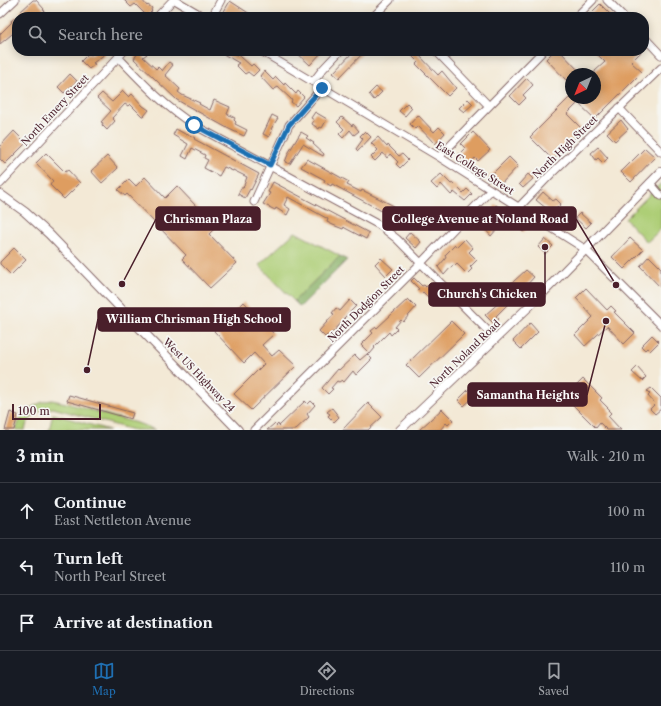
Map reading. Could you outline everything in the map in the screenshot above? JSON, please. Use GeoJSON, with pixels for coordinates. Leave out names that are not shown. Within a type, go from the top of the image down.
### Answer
{"type":"FeatureCollection","features":[{"type":"Feature","properties":{"kind":"main road","name":"North Noland Road"},"geometry":{"type":"LineString","coordinates":[[405,428],[586,249],[661,172]]}},
{"type":"Feature","properties":{"kind":"main road","name":"West US Highway 24"},"geometry":{"type":"LineString","coordinates":[[0,194],[34,219],[238,430]]}},
{"type":"Feature","properties":{"kind":"street"},"geometry":{"type":"LineString","coordinates":[[0,14],[15,0]]}},
{"type":"Feature","properties":{"kind":"street"},"geometry":{"type":"LineString","coordinates":[[161,12],[174,0],[195,12]]}},
{"type":"Feature","properties":{"kind":"street"},"geometry":{"type":"LineString","coordinates":[[215,12],[221,0]]}},
{"type":"Feature","properties":{"kind":"street"},"geometry":{"type":"LineString","coordinates":[[378,12],[390,0]]}},
{"type":"Feature","properties":{"kind":"street"},"geometry":{"type":"LineString","coordinates":[[581,12],[593,0]]}},
{"type":"Feature","properties":{"kind":"street"},"geometry":{"type":"LineString","coordinates":[[607,0],[619,12]]}},
{"type":"Feature","properties":{"kind":"street"},"geometry":{"type":"LineString","coordinates":[[649,43],[661,55]]}},
{"type":"Feature","properties":{"kind":"street","name":"East College Street"},"geometry":{"type":"LineString","coordinates":[[269,56],[439,157],[586,249],[661,325]]}},
{"type":"Feature","properties":{"kind":"street"},"geometry":{"type":"LineString","coordinates":[[313,82],[335,56]]}},
{"type":"Feature","properties":{"kind":"street"},"geometry":{"type":"LineString","coordinates":[[441,56],[489,106]]}},
{"type":"Feature","properties":{"kind":"street"},"geometry":{"type":"LineString","coordinates":[[439,157],[538,56]]}},
{"type":"Feature","properties":{"kind":"street"},"geometry":{"type":"LineString","coordinates":[[118,57],[157,97],[178,115],[379,225],[397,240],[495,338]]}},
{"type":"Feature","properties":{"kind":"street","name":"North Emery Street"},"geometry":{"type":"LineString","coordinates":[[0,184],[118,57]]}},
{"type":"Feature","properties":{"kind":"street","name":"North High Street"},"geometry":{"type":"LineString","coordinates":[[519,207],[661,68]]}},
{"type":"Feature","properties":{"kind":"street"},"geometry":{"type":"LineString","coordinates":[[254,202],[289,125],[322,88]]}},
{"type":"Feature","properties":{"kind":"street"},"geometry":{"type":"LineString","coordinates":[[619,108],[661,152]]}},
{"type":"Feature","properties":{"kind":"street"},"geometry":{"type":"LineString","coordinates":[[650,183],[661,196]]}},
{"type":"Feature","properties":{"kind":"street","name":"North Dodgion Street"},"geometry":{"type":"LineString","coordinates":[[254,430],[420,264],[491,190]]}},
{"type":"Feature","properties":{"kind":"green space"},"geometry":{"type":"Polygon","coordinates":[[[661,183],[661,229],[647,242],[625,219],[661,183]]]}},
{"type":"Feature","properties":{"kind":"green space"},"geometry":{"type":"Polygon","coordinates":[[[295,232],[340,256],[294,301],[259,265],[295,232]]]}},
{"type":"Feature","properties":{"kind":"green space"},"geometry":{"type":"Polygon","coordinates":[[[340,256],[347,260],[300,307],[294,301],[340,256]]]}},
{"type":"Feature","properties":{"kind":"green space"},"geometry":{"type":"Polygon","coordinates":[[[52,400],[140,424],[155,430],[133,430],[53,408],[43,409],[35,414],[27,423],[25,430],[16,430],[21,418],[29,409],[40,403],[52,400]]]}},
{"type":"Feature","properties":{"kind":"green space"},"geometry":{"type":"Polygon","coordinates":[[[53,414],[109,430],[49,430],[53,414]]]}},
{"type":"Feature","properties":{"kind":"building"},"geometry":{"type":"Polygon","coordinates":[[[33,0],[36,0],[45,11],[44,12],[20,12],[33,0]]]}},
{"type":"Feature","properties":{"kind":"building"},"geometry":{"type":"Polygon","coordinates":[[[124,0],[142,0],[147,6],[148,5],[152,8],[152,11],[143,12],[135,4],[131,7],[124,0]]]}},
{"type":"Feature","properties":{"kind":"building"},"geometry":{"type":"Polygon","coordinates":[[[230,1],[247,12],[224,12],[230,1]]]}},
{"type":"Feature","properties":{"kind":"building"},"geometry":{"type":"Polygon","coordinates":[[[600,4],[608,12],[592,12],[600,4]]]}},
{"type":"Feature","properties":{"kind":"building"},"geometry":{"type":"Polygon","coordinates":[[[12,22],[12,34],[0,44],[0,34],[12,22]]]}},
{"type":"Feature","properties":{"kind":"building"},"geometry":{"type":"Polygon","coordinates":[[[86,56],[102,56],[93,63],[95,64],[89,69],[81,61],[86,56]]]}},
{"type":"Feature","properties":{"kind":"building"},"geometry":{"type":"Polygon","coordinates":[[[136,56],[144,56],[143,57],[156,69],[158,67],[162,71],[169,62],[173,65],[165,75],[180,89],[178,92],[210,110],[214,100],[230,107],[227,114],[235,118],[235,124],[247,130],[244,136],[177,100],[134,59],[136,56]]]}},
{"type":"Feature","properties":{"kind":"building"},"geometry":{"type":"Polygon","coordinates":[[[227,56],[239,56],[251,66],[253,64],[259,70],[253,76],[248,72],[245,74],[236,65],[239,63],[227,56]]]}},
{"type":"Feature","properties":{"kind":"building"},"geometry":{"type":"Polygon","coordinates":[[[300,56],[318,56],[310,65],[300,56]]]}},
{"type":"Feature","properties":{"kind":"building"},"geometry":{"type":"Polygon","coordinates":[[[349,56],[360,56],[339,78],[333,73],[349,56]]]}},
{"type":"Feature","properties":{"kind":"building"},"geometry":{"type":"Polygon","coordinates":[[[412,56],[420,56],[438,75],[442,71],[456,88],[448,96],[416,64],[418,62],[412,56]]]}},
{"type":"Feature","properties":{"kind":"building"},"geometry":{"type":"Polygon","coordinates":[[[549,56],[565,56],[576,68],[565,68],[565,79],[546,59],[549,56]]]}},
{"type":"Feature","properties":{"kind":"building"},"geometry":{"type":"Polygon","coordinates":[[[599,56],[637,56],[631,62],[642,72],[595,119],[579,104],[601,104],[601,68],[598,68],[605,62],[599,56]]]}},
{"type":"Feature","properties":{"kind":"building"},"geometry":{"type":"Polygon","coordinates":[[[264,71],[273,80],[276,77],[284,85],[285,83],[296,94],[298,91],[304,97],[296,106],[278,87],[273,90],[260,76],[264,71]]]}},
{"type":"Feature","properties":{"kind":"building"},"geometry":{"type":"Polygon","coordinates":[[[70,74],[77,81],[64,93],[58,87],[70,74]]]}},
{"type":"Feature","properties":{"kind":"building"},"geometry":{"type":"Polygon","coordinates":[[[527,78],[533,85],[523,95],[526,98],[519,105],[510,96],[527,78]]]}},
{"type":"Feature","properties":{"kind":"building"},"geometry":{"type":"Polygon","coordinates":[[[376,87],[382,92],[374,100],[369,94],[376,87]]]}},
{"type":"Feature","properties":{"kind":"building"},"geometry":{"type":"Polygon","coordinates":[[[123,91],[129,97],[132,94],[149,110],[144,116],[142,116],[130,104],[128,106],[125,104],[112,118],[115,121],[107,130],[101,122],[111,111],[97,98],[102,93],[112,102],[123,91]]]}},
{"type":"Feature","properties":{"kind":"building"},"geometry":{"type":"Polygon","coordinates":[[[468,99],[473,104],[464,112],[459,108],[468,99]]]}},
{"type":"Feature","properties":{"kind":"building"},"geometry":{"type":"Polygon","coordinates":[[[565,102],[565,104],[577,104],[567,114],[583,130],[553,160],[530,137],[565,102]]]}},
{"type":"Feature","properties":{"kind":"building"},"geometry":{"type":"Polygon","coordinates":[[[407,103],[412,108],[405,116],[399,111],[407,103]]]}},
{"type":"Feature","properties":{"kind":"building"},"geometry":{"type":"Polygon","coordinates":[[[315,112],[327,119],[322,128],[320,127],[319,129],[312,124],[314,120],[311,118],[315,112]]]}},
{"type":"Feature","properties":{"kind":"building"},"geometry":{"type":"Polygon","coordinates":[[[272,115],[278,118],[271,129],[273,130],[269,137],[263,134],[272,115]]]}},
{"type":"Feature","properties":{"kind":"building"},"geometry":{"type":"Polygon","coordinates":[[[418,115],[434,132],[439,127],[445,133],[435,144],[418,126],[415,129],[410,124],[418,115]]]}},
{"type":"Feature","properties":{"kind":"building"},"geometry":{"type":"Polygon","coordinates":[[[342,117],[352,126],[353,124],[359,131],[354,135],[350,130],[343,138],[339,134],[344,129],[337,122],[342,117]]]}},
{"type":"Feature","properties":{"kind":"building"},"geometry":{"type":"Polygon","coordinates":[[[621,120],[628,129],[615,141],[607,133],[621,120]]]}},
{"type":"Feature","properties":{"kind":"building"},"geometry":{"type":"Polygon","coordinates":[[[176,129],[187,135],[188,134],[195,138],[194,139],[259,174],[245,198],[238,194],[241,188],[243,188],[247,177],[224,167],[219,176],[204,168],[208,160],[204,158],[205,155],[192,148],[187,159],[182,156],[188,144],[173,135],[176,129]]]}},
{"type":"Feature","properties":{"kind":"building"},"geometry":{"type":"Polygon","coordinates":[[[14,131],[26,143],[5,164],[0,159],[0,146],[14,131]]]}},
{"type":"Feature","properties":{"kind":"building"},"geometry":{"type":"Polygon","coordinates":[[[365,131],[371,137],[358,151],[356,149],[363,139],[360,136],[365,131]]]}},
{"type":"Feature","properties":{"kind":"building"},"geometry":{"type":"Polygon","coordinates":[[[301,132],[308,136],[306,138],[314,143],[313,144],[324,154],[323,156],[303,144],[290,164],[285,162],[289,152],[301,132]]]}},
{"type":"Feature","properties":{"kind":"building"},"geometry":{"type":"Polygon","coordinates":[[[473,132],[490,150],[478,161],[475,158],[468,165],[458,155],[465,148],[461,144],[473,132]]]}},
{"type":"Feature","properties":{"kind":"building"},"geometry":{"type":"Polygon","coordinates":[[[378,137],[387,147],[388,145],[399,156],[402,154],[408,160],[400,168],[396,164],[398,162],[390,154],[387,158],[383,153],[375,161],[371,157],[378,150],[371,143],[378,137]]]}},
{"type":"Feature","properties":{"kind":"building"},"geometry":{"type":"Polygon","coordinates":[[[598,147],[608,158],[603,163],[598,158],[596,160],[591,153],[598,147]]]}},
{"type":"Feature","properties":{"kind":"building"},"geometry":{"type":"Polygon","coordinates":[[[645,148],[655,157],[631,182],[621,172],[645,148]]]}},
{"type":"Feature","properties":{"kind":"building"},"geometry":{"type":"Polygon","coordinates":[[[46,153],[65,172],[68,170],[80,183],[64,199],[50,185],[53,181],[36,163],[46,153]]]}},
{"type":"Feature","properties":{"kind":"building"},"geometry":{"type":"Polygon","coordinates":[[[107,156],[118,168],[102,183],[91,171],[107,156]]]}},
{"type":"Feature","properties":{"kind":"building"},"geometry":{"type":"Polygon","coordinates":[[[509,157],[518,166],[499,186],[487,179],[509,157]]]}},
{"type":"Feature","properties":{"kind":"building"},"geometry":{"type":"Polygon","coordinates":[[[307,159],[349,182],[347,185],[361,192],[362,190],[394,206],[389,215],[332,184],[331,186],[324,182],[325,180],[301,167],[307,159]]]}},
{"type":"Feature","properties":{"kind":"building"},"geometry":{"type":"Polygon","coordinates":[[[441,174],[463,193],[467,189],[472,194],[465,201],[454,192],[451,195],[441,184],[437,189],[431,183],[441,174]]]}},
{"type":"Feature","properties":{"kind":"building"},"geometry":{"type":"Polygon","coordinates":[[[528,174],[533,179],[523,188],[519,184],[528,174]]]}},
{"type":"Feature","properties":{"kind":"building"},"geometry":{"type":"Polygon","coordinates":[[[145,177],[165,198],[177,186],[216,227],[209,234],[237,263],[210,288],[182,259],[186,255],[127,194],[125,196],[118,190],[129,179],[136,186],[145,177]]]}},
{"type":"Feature","properties":{"kind":"building"},"geometry":{"type":"Polygon","coordinates":[[[273,182],[369,233],[366,239],[344,227],[343,229],[327,222],[328,219],[288,197],[284,205],[290,209],[287,215],[276,208],[275,210],[263,204],[270,193],[268,192],[273,182]]]}},
{"type":"Feature","properties":{"kind":"building"},"geometry":{"type":"Polygon","coordinates":[[[543,192],[553,201],[556,199],[561,204],[552,213],[536,200],[543,192]]]}},
{"type":"Feature","properties":{"kind":"building"},"geometry":{"type":"Polygon","coordinates":[[[496,205],[500,208],[499,210],[506,215],[502,219],[501,218],[494,227],[497,229],[491,236],[484,228],[493,216],[490,213],[496,205]]]}},
{"type":"Feature","properties":{"kind":"building"},"geometry":{"type":"Polygon","coordinates":[[[580,213],[591,223],[586,228],[575,218],[580,213]]]}},
{"type":"Feature","properties":{"kind":"building"},"geometry":{"type":"Polygon","coordinates":[[[528,220],[532,224],[523,232],[518,226],[523,221],[525,223],[528,220]]]}},
{"type":"Feature","properties":{"kind":"building"},"geometry":{"type":"Polygon","coordinates":[[[410,232],[421,242],[416,248],[405,238],[410,232]]]}},
{"type":"Feature","properties":{"kind":"building"},"geometry":{"type":"Polygon","coordinates":[[[630,238],[643,250],[624,269],[612,257],[630,238]]]}},
{"type":"Feature","properties":{"kind":"building"},"geometry":{"type":"Polygon","coordinates":[[[465,239],[473,248],[469,252],[477,260],[470,267],[472,269],[467,274],[457,264],[452,266],[444,275],[438,267],[445,259],[445,255],[455,245],[457,247],[465,239]]]}},
{"type":"Feature","properties":{"kind":"building"},"geometry":{"type":"Polygon","coordinates":[[[545,239],[553,246],[545,254],[538,247],[545,239]]]}},
{"type":"Feature","properties":{"kind":"building"},"geometry":{"type":"Polygon","coordinates":[[[14,248],[26,260],[11,275],[0,264],[0,262],[14,248]]]}},
{"type":"Feature","properties":{"kind":"building"},"geometry":{"type":"Polygon","coordinates":[[[649,256],[661,268],[661,288],[640,266],[649,256]]]}},
{"type":"Feature","properties":{"kind":"building"},"geometry":{"type":"Polygon","coordinates":[[[381,258],[393,269],[386,276],[375,264],[381,258]]]}},
{"type":"Feature","properties":{"kind":"building"},"geometry":{"type":"Polygon","coordinates":[[[526,270],[534,277],[526,286],[529,288],[524,293],[519,288],[508,300],[501,293],[526,270]]]}},
{"type":"Feature","properties":{"kind":"building"},"geometry":{"type":"Polygon","coordinates":[[[414,278],[422,286],[424,285],[426,287],[428,285],[435,292],[429,298],[423,292],[421,294],[417,290],[419,289],[411,281],[414,278]]]}},
{"type":"Feature","properties":{"kind":"building"},"geometry":{"type":"Polygon","coordinates":[[[586,288],[607,310],[611,306],[616,311],[614,312],[635,333],[624,344],[607,326],[585,346],[575,335],[593,317],[576,298],[586,288]]]}},
{"type":"Feature","properties":{"kind":"building"},"geometry":{"type":"Polygon","coordinates":[[[408,299],[416,307],[403,322],[401,320],[395,327],[397,329],[391,335],[389,332],[374,347],[375,348],[370,354],[361,345],[373,333],[371,331],[376,327],[377,328],[408,299]]]}},
{"type":"Feature","properties":{"kind":"building"},"geometry":{"type":"Polygon","coordinates":[[[350,300],[356,306],[329,336],[327,335],[325,337],[319,331],[334,314],[332,313],[336,308],[340,311],[350,300]]]}},
{"type":"Feature","properties":{"kind":"building"},"geometry":{"type":"Polygon","coordinates":[[[502,300],[507,305],[496,316],[499,319],[494,324],[485,315],[502,300]]]}},
{"type":"Feature","properties":{"kind":"building"},"geometry":{"type":"Polygon","coordinates":[[[244,302],[274,334],[262,345],[272,356],[279,350],[296,366],[251,410],[234,394],[264,364],[254,353],[244,363],[214,331],[244,302]]]}},
{"type":"Feature","properties":{"kind":"building"},"geometry":{"type":"Polygon","coordinates":[[[451,321],[464,334],[419,378],[406,365],[451,321]]]}},
{"type":"Feature","properties":{"kind":"building"},"geometry":{"type":"Polygon","coordinates":[[[530,323],[538,332],[521,349],[513,341],[530,323]]]}},
{"type":"Feature","properties":{"kind":"building"},"geometry":{"type":"Polygon","coordinates":[[[652,335],[659,342],[650,351],[647,348],[645,350],[641,346],[652,335]]]}},
{"type":"Feature","properties":{"kind":"building"},"geometry":{"type":"Polygon","coordinates":[[[367,354],[372,359],[356,375],[353,371],[344,382],[342,380],[339,382],[337,381],[331,388],[333,389],[328,394],[322,388],[338,369],[339,370],[355,355],[360,360],[367,354]]]}},
{"type":"Feature","properties":{"kind":"building"},"geometry":{"type":"Polygon","coordinates":[[[637,367],[646,377],[642,381],[632,372],[637,367]]]}},
{"type":"Feature","properties":{"kind":"building"},"geometry":{"type":"Polygon","coordinates":[[[583,379],[602,398],[600,400],[611,413],[608,416],[621,430],[607,430],[600,423],[596,428],[565,397],[583,379]]]}},
{"type":"Feature","properties":{"kind":"building"},"geometry":{"type":"Polygon","coordinates":[[[470,388],[477,394],[464,406],[458,400],[470,388]]]}},
{"type":"Feature","properties":{"kind":"building"},"geometry":{"type":"Polygon","coordinates":[[[651,388],[661,398],[661,409],[655,414],[650,409],[655,404],[648,396],[650,394],[647,391],[651,388]]]}},
{"type":"Feature","properties":{"kind":"building"},"geometry":{"type":"Polygon","coordinates":[[[69,395],[133,413],[131,419],[67,401],[69,395]]]}},
{"type":"Feature","properties":{"kind":"building"},"geometry":{"type":"Polygon","coordinates":[[[305,401],[308,404],[311,401],[315,405],[307,414],[309,417],[295,430],[267,430],[274,424],[276,426],[278,424],[279,426],[305,401]]]}},
{"type":"Feature","properties":{"kind":"building"},"geometry":{"type":"Polygon","coordinates":[[[368,403],[382,417],[368,430],[342,430],[368,403]]]}},
{"type":"Feature","properties":{"kind":"building"},"geometry":{"type":"Polygon","coordinates":[[[332,408],[339,417],[334,422],[328,416],[330,414],[327,412],[332,408]]]}},
{"type":"Feature","properties":{"kind":"building"},"geometry":{"type":"Polygon","coordinates":[[[442,409],[453,420],[448,425],[446,423],[440,430],[419,430],[442,409]]]}},
{"type":"Feature","properties":{"kind":"building"},"geometry":{"type":"Polygon","coordinates":[[[10,412],[18,415],[14,430],[5,430],[10,412]]]}},
{"type":"Feature","properties":{"kind":"place","name":"Church's Chicken"},"geometry":{"type":"Point","coordinates":[545,247]}},
{"type":"Feature","properties":{"kind":"place","name":"Chrisman Plaza"},"geometry":{"type":"Point","coordinates":[122,284]}},
{"type":"Feature","properties":{"kind":"place","name":"College Avenue at Noland Road"},"geometry":{"type":"Point","coordinates":[616,285]}},
{"type":"Feature","properties":{"kind":"place","name":"Samantha Heights"},"geometry":{"type":"Point","coordinates":[606,321]}},
{"type":"Feature","properties":{"kind":"place","name":"William Chrisman High School"},"geometry":{"type":"Point","coordinates":[87,370]}},
{"type":"Feature","properties":{"kind":"route"},"geometry":{"type":"LineString","coordinates":[[194,125],[270,165],[289,125],[322,88]]}}]}
